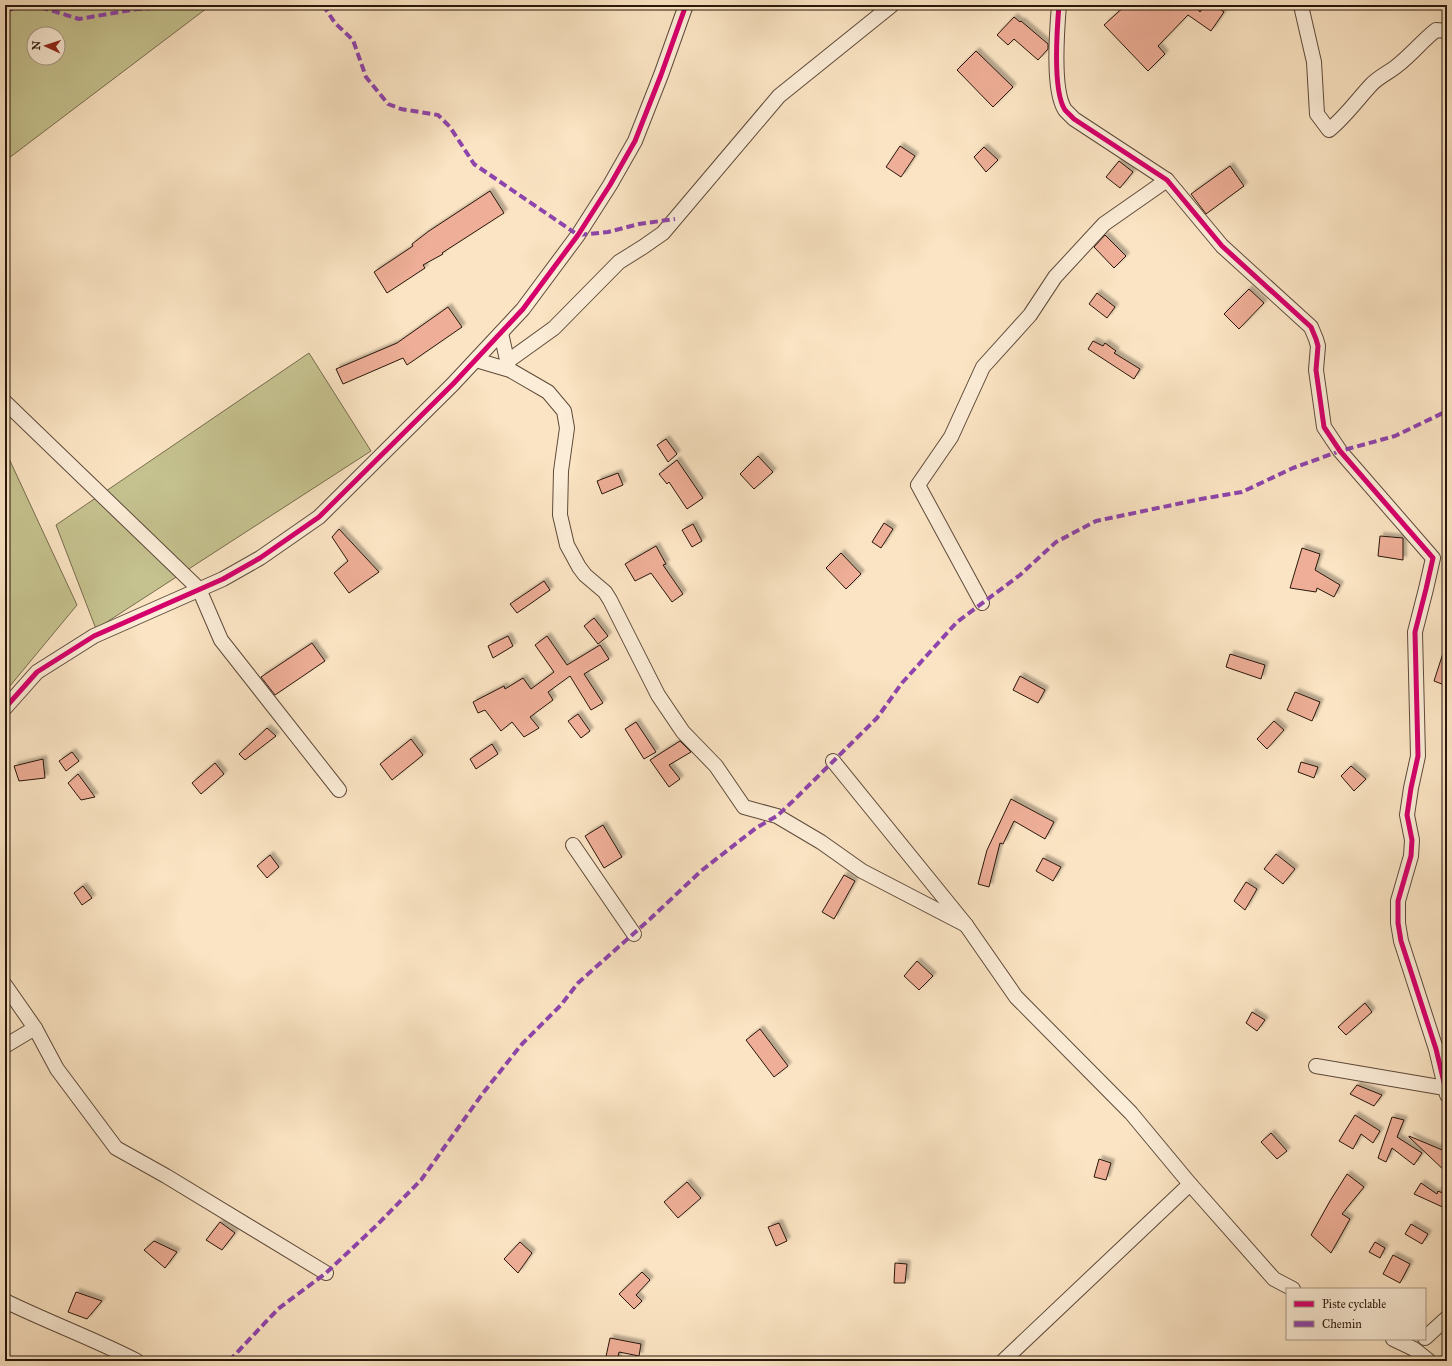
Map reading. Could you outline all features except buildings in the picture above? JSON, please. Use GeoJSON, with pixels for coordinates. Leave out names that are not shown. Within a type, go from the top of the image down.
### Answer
{"type":"FeatureCollection","features":[{"type":"Feature","properties":{"kind":"street"},"geometry":{"type":"LineString","coordinates":[[5,708],[37,672],[88,640],[223,579],[260,558],[319,517],[476,360],[523,309],[578,235],[632,147],[662,75],[686,5]]}},
{"type":"Feature","properties":{"kind":"street"},"geometry":{"type":"LineString","coordinates":[[509,365],[554,328],[619,262],[663,233],[779,96],[892,5]]}},
{"type":"Feature","properties":{"kind":"street"},"geometry":{"type":"LineString","coordinates":[[1059,5],[1057,29],[1058,87],[1065,109],[1074,119],[1167,180],[1222,246],[1311,327],[1318,346],[1316,370],[1324,427],[1340,451],[1433,558],[1415,632],[1418,756],[1407,815],[1412,840],[1411,856],[1398,901],[1398,923],[1401,941],[1436,1049],[1446,1091],[1316,1066]]}},
{"type":"Feature","properties":{"kind":"street"},"geometry":{"type":"LineString","coordinates":[[1303,5],[1302,10],[1314,62],[1317,114],[1329,130],[1339,122],[1348,109],[1372,83],[1398,66],[1423,40],[1436,30],[1447,30]]}},
{"type":"Feature","properties":{"kind":"street"},"geometry":{"type":"LineString","coordinates":[[982,603],[918,485],[951,437],[983,367],[1030,315],[1055,277],[1104,224],[1167,180]]}},
{"type":"Feature","properties":{"kind":"street"},"geometry":{"type":"LineString","coordinates":[[501,333],[509,365]]}},
{"type":"Feature","properties":{"kind":"street"},"geometry":{"type":"LineString","coordinates":[[476,360],[509,365],[548,392],[564,411],[567,428],[561,471],[560,515],[567,545],[585,575],[605,592],[610,600],[658,695],[683,732],[716,766],[744,807],[777,816],[821,842],[862,871],[966,925]]}},
{"type":"Feature","properties":{"kind":"street"},"geometry":{"type":"LineString","coordinates":[[5,402],[200,589],[221,640],[339,790]]}},
{"type":"Feature","properties":{"kind":"street"},"geometry":{"type":"LineString","coordinates":[[833,761],[966,925],[1016,997],[1131,1113],[1190,1184],[1274,1279],[1291,1288]]}},
{"type":"Feature","properties":{"kind":"street"},"geometry":{"type":"LineString","coordinates":[[574,845],[634,934]]}},
{"type":"Feature","properties":{"kind":"street"},"geometry":{"type":"LineString","coordinates":[[5,985],[35,1028],[57,1069],[116,1148],[166,1176],[326,1273]]}},
{"type":"Feature","properties":{"kind":"street"},"geometry":{"type":"LineString","coordinates":[[5,1046],[35,1028]]}},
{"type":"Feature","properties":{"kind":"street"},"geometry":{"type":"LineString","coordinates":[[1004,1361],[1190,1184]]}},
{"type":"Feature","properties":{"kind":"street"},"geometry":{"type":"LineString","coordinates":[[5,1301],[36,1316],[107,1346],[137,1361]]}},
{"type":"Feature","properties":{"kind":"street"},"geometry":{"type":"LineString","coordinates":[[1426,1338],[1447,1318]]}},
{"type":"Feature","properties":{"kind":"street"},"geometry":{"type":"LineString","coordinates":[[1396,1340],[1414,1349],[1428,1361]]}},
{"type":"Feature","properties":{"kind":"street"},"geometry":{"type":"LineString","coordinates":[[1414,1349],[1424,1340]]}},
{"type":"Feature","properties":{"kind":"shaded area"},"geometry":{"type":"Polygon","coordinates":[[[5,5],[211,5],[5,161],[5,5]]]}},
{"type":"Feature","properties":{"kind":"shaded area"},"geometry":{"type":"Polygon","coordinates":[[[309,353],[371,451],[96,629],[56,525],[309,353]]]}},
{"type":"Feature","properties":{"kind":"shaded area"},"geometry":{"type":"Polygon","coordinates":[[[5,450],[77,605],[5,692],[5,450]]]}},
{"type":"Feature","properties":{"kind":"marked path"},"geometry":{"type":"LineString","coordinates":[[5,10],[37,6],[79,19],[137,9],[152,8],[156,5]]}},
{"type":"Feature","properties":{"kind":"marked path"},"geometry":{"type":"LineString","coordinates":[[323,5],[335,23],[353,40],[366,77],[388,104],[401,109],[438,115],[450,127],[474,164],[578,235],[608,232],[639,224],[675,219]]}},
{"type":"Feature","properties":{"kind":"marked path"},"geometry":{"type":"LineString","coordinates":[[229,1361],[278,1309],[326,1273],[378,1224],[421,1180],[483,1093],[522,1044],[561,1005],[578,983],[701,871],[756,828],[777,816],[877,718],[902,683],[957,622],[1020,575],[1056,542],[1096,521],[1242,492],[1293,468],[1340,451],[1395,436],[1447,411]]}},
{"type":"Feature","properties":{"kind":"cycle path"},"geometry":{"type":"LineString","coordinates":[[5,708],[37,672],[94,636],[223,579],[260,558],[319,517],[453,384],[523,309],[578,235],[610,185],[635,141],[686,5]]}},
{"type":"Feature","properties":{"kind":"cycle path"},"geometry":{"type":"LineString","coordinates":[[1059,5],[1056,59],[1058,89],[1065,110],[1074,119],[1167,180],[1222,246],[1311,327],[1318,346],[1316,370],[1324,427],[1340,451],[1433,558],[1415,632],[1418,756],[1407,815],[1412,840],[1411,856],[1398,901],[1398,923],[1401,941],[1436,1049],[1447,1095]]}}]}
